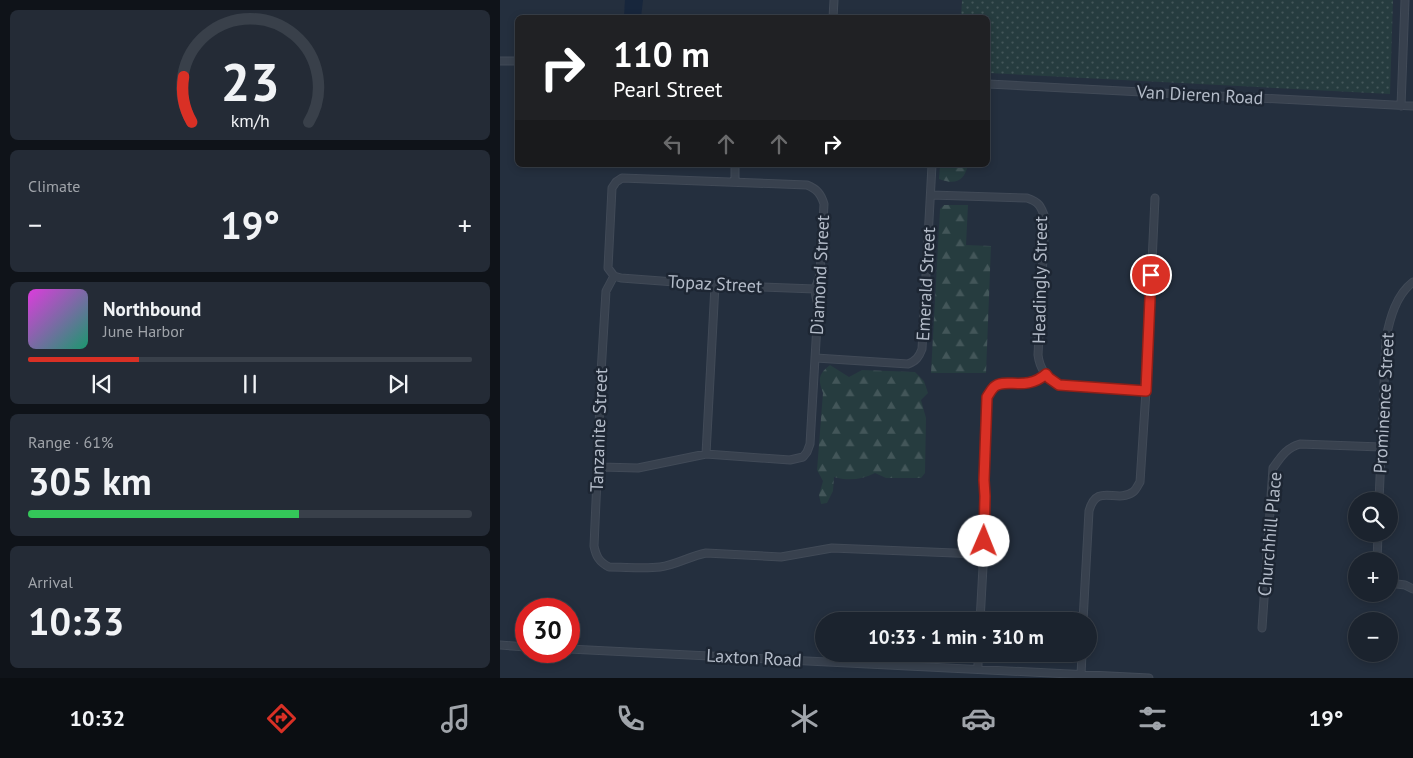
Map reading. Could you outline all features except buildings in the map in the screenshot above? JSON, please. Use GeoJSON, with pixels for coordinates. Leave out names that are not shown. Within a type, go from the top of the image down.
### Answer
{"type":"FeatureCollection","features":[{"type":"Feature","properties":{"kind":"street"},"geometry":{"type":"LineString","coordinates":[[833,15],[834,0]]}},
{"type":"Feature","properties":{"kind":"street"},"geometry":{"type":"LineString","coordinates":[[1401,106],[1405,0]]}},
{"type":"Feature","properties":{"kind":"street"},"geometry":{"type":"LineString","coordinates":[[1404,39],[1413,39]]}},
{"type":"Feature","properties":{"kind":"street"},"geometry":{"type":"LineString","coordinates":[[500,61],[515,61]]}},
{"type":"Feature","properties":{"kind":"street","name":"Van Dieren Road"},"geometry":{"type":"LineString","coordinates":[[990,84],[1413,106]]}},
{"type":"Feature","properties":{"kind":"street"},"geometry":{"type":"LineString","coordinates":[[734,181],[735,167]]}},
{"type":"Feature","properties":{"kind":"street","name":"Emerald Street"},"geometry":{"type":"LineString","coordinates":[[816,358],[908,364],[919,357],[922,349],[932,167]]}},
{"type":"Feature","properties":{"kind":"street","name":"Diamond Street"},"geometry":{"type":"LineString","coordinates":[[601,467],[638,468],[706,454],[790,460],[803,457],[810,444],[818,305],[815,289],[820,275],[824,204],[822,196],[816,188],[807,185],[622,178],[612,188],[608,268],[614,276]]}},
{"type":"Feature","properties":{"kind":"street","name":"Headingly Street"},"geometry":{"type":"LineString","coordinates":[[931,195],[1027,198],[1035,201],[1042,208],[1045,218],[1038,355],[1040,366],[1046,374]]}},
{"type":"Feature","properties":{"kind":"street"},"geometry":{"type":"LineString","coordinates":[[1083,612],[1089,511],[1091,504],[1096,497],[1103,495],[1125,495],[1133,492],[1140,482],[1155,198]]}},
{"type":"Feature","properties":{"kind":"street","name":"Topaz Street"},"geometry":{"type":"LineString","coordinates":[[614,276],[715,285],[815,289]]}},
{"type":"Feature","properties":{"kind":"street","name":"Tanzanite Street"},"geometry":{"type":"LineString","coordinates":[[614,276],[606,291],[601,373],[598,454],[601,467],[597,479],[594,546],[599,561],[609,567],[658,567],[706,553],[781,558],[832,548],[979,554]]}},
{"type":"Feature","properties":{"kind":"street","name":"Prominence Street"},"geometry":{"type":"LineString","coordinates":[[1379,492],[1386,338],[1390,316],[1405,288],[1413,282]]}},
{"type":"Feature","properties":{"kind":"street"},"geometry":{"type":"LineString","coordinates":[[706,454],[715,285]]}},
{"type":"Feature","properties":{"kind":"street"},"geometry":{"type":"LineString","coordinates":[[980,612],[982,567],[979,554],[984,541],[987,397],[993,388],[998,384],[1005,383],[1030,384],[1040,380],[1046,374],[1059,385],[1146,391]]}},
{"type":"Feature","properties":{"kind":"street","name":"Churchhill Place"},"geometry":{"type":"LineString","coordinates":[[1262,628],[1273,468],[1287,450],[1292,446],[1300,444],[1381,447]]}},
{"type":"Feature","properties":{"kind":"street"},"geometry":{"type":"LineString","coordinates":[[1398,585],[1405,585],[1413,589]]}},
{"type":"Feature","properties":{"kind":"street"},"geometry":{"type":"LineString","coordinates":[[500,645],[515,646]]}},
{"type":"Feature","properties":{"kind":"street","name":"Laxton Road"},"geometry":{"type":"LineString","coordinates":[[580,650],[1149,678]]}},
{"type":"Feature","properties":{"kind":"street"},"geometry":{"type":"LineString","coordinates":[[978,662],[978,669]]}},
{"type":"Feature","properties":{"kind":"street"},"geometry":{"type":"LineString","coordinates":[[1081,675],[1082,662]]}},
{"type":"Feature","properties":{"kind":"green space"},"geometry":{"type":"Polygon","coordinates":[[[962,0],[1393,0],[1390,94],[990,73],[990,15],[961,15],[962,0]]]}},
{"type":"Feature","properties":{"kind":"green space"},"geometry":{"type":"Polygon","coordinates":[[[940,167],[967,167],[964,175],[958,181],[950,182],[939,179],[940,167]]]}},
{"type":"Feature","properties":{"kind":"green space"},"geometry":{"type":"Polygon","coordinates":[[[944,205],[968,205],[966,245],[991,246],[986,373],[931,373],[940,209],[944,205]]]}},
{"type":"Feature","properties":{"kind":"green space"},"geometry":{"type":"Polygon","coordinates":[[[830,365],[849,377],[862,370],[915,372],[924,381],[928,393],[921,400],[926,418],[925,473],[921,478],[886,478],[875,473],[854,479],[834,477],[833,491],[827,503],[821,504],[819,495],[823,481],[817,470],[823,393],[820,378],[823,371],[830,365]]]}},
{"type":"Feature","properties":{"kind":"water"},"geometry":{"type":"Polygon","coordinates":[[[625,0],[643,0],[641,15],[624,15],[625,0]]]}},
{"type":"Feature","properties":{"kind":"route"},"geometry":{"type":"LineString","coordinates":[[984,541],[987,397],[998,384],[1030,384],[1040,380],[1046,374],[1059,385],[1146,391],[1151,275]]}}]}
